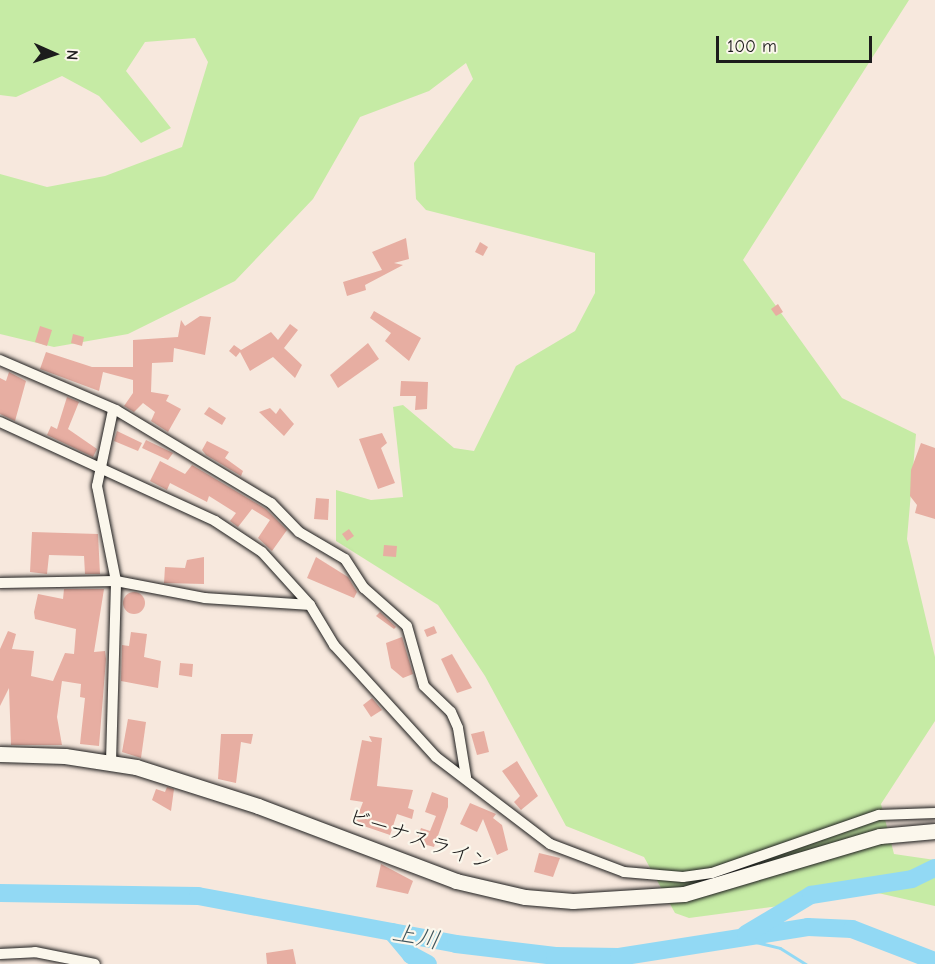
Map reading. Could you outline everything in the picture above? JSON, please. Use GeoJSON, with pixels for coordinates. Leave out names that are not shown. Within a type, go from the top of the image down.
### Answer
{"type":"FeatureCollection","features":[{"type":"Feature","properties":{"kind":"main road","name":"ビーナスライン"},"geometry":{"type":"LineString","coordinates":[[0,754],[111,762],[258,806],[456,881],[534,897],[684,894],[911,831],[932,830]]}},
{"type":"Feature","properties":{"kind":"street"},"geometry":{"type":"LineString","coordinates":[[0,360],[113,410],[271,503],[299,532],[345,559],[364,588],[406,626],[424,686],[451,712],[458,728],[466,777]]}},
{"type":"Feature","properties":{"kind":"street"},"geometry":{"type":"LineString","coordinates":[[111,762],[117,581],[97,467],[113,410]]}},
{"type":"Feature","properties":{"kind":"street"},"geometry":{"type":"LineString","coordinates":[[0,422],[245,539],[310,605],[334,645],[436,757],[466,777],[530,834],[550,844],[624,872],[672,877],[712,873],[879,815],[935,813]]}},
{"type":"Feature","properties":{"kind":"street"},"geometry":{"type":"LineString","coordinates":[[0,583],[117,581],[205,598],[310,605]]}},
{"type":"Feature","properties":{"kind":"street"},"geometry":{"type":"LineString","coordinates":[[911,831],[913,814]]}},
{"type":"Feature","properties":{"kind":"street"},"geometry":{"type":"LineString","coordinates":[[0,954],[35,952],[95,964]]}},
{"type":"Feature","properties":{"kind":"green space"},"geometry":{"type":"Polygon","coordinates":[[[0,0],[909,0],[743,260],[842,398],[916,434],[907,539],[935,657],[935,721],[881,804],[894,854],[935,860],[935,906],[878,893],[689,918],[675,913],[644,857],[566,826],[485,676],[438,605],[336,541],[336,490],[371,500],[403,497],[393,407],[403,405],[454,448],[474,451],[516,366],[575,331],[595,293],[595,253],[426,210],[416,199],[414,163],[473,79],[466,63],[429,91],[360,117],[313,199],[235,281],[128,334],[54,347],[0,334],[0,174],[47,187],[105,176],[182,147],[208,62],[195,38],[145,42],[126,71],[171,128],[141,143],[99,96],[62,76],[16,97],[0,95],[0,0]]]}},
{"type":"Feature","properties":{"kind":"building"},"geometry":{"type":"Polygon","coordinates":[[[406,238],[409,259],[394,263],[403,265],[365,285],[366,290],[347,296],[343,282],[382,270],[372,252],[406,238]]]}},
{"type":"Feature","properties":{"kind":"building"},"geometry":{"type":"Polygon","coordinates":[[[480,242],[488,247],[483,256],[475,252],[480,242]]]}},
{"type":"Feature","properties":{"kind":"building"},"geometry":{"type":"Polygon","coordinates":[[[778,304],[783,312],[776,316],[771,309],[778,304]]]}},
{"type":"Feature","properties":{"kind":"building"},"geometry":{"type":"Polygon","coordinates":[[[374,311],[421,338],[409,361],[385,341],[391,333],[370,318],[374,311]]]}},
{"type":"Feature","properties":{"kind":"building"},"geometry":{"type":"Polygon","coordinates":[[[200,316],[211,317],[205,355],[174,348],[173,362],[152,363],[151,392],[169,395],[166,401],[181,409],[168,432],[151,421],[155,412],[143,403],[134,412],[124,406],[133,393],[133,380],[103,372],[99,391],[40,369],[46,352],[92,367],[133,367],[133,340],[178,337],[181,320],[185,326],[200,316]]]}},
{"type":"Feature","properties":{"kind":"building"},"geometry":{"type":"Polygon","coordinates":[[[290,324],[298,330],[284,348],[302,365],[295,378],[273,357],[250,371],[240,352],[236,357],[229,351],[234,345],[241,350],[271,332],[278,340],[290,324]]]}},
{"type":"Feature","properties":{"kind":"building"},"geometry":{"type":"Polygon","coordinates":[[[40,326],[52,330],[47,346],[35,342],[40,326]]]}},
{"type":"Feature","properties":{"kind":"building"},"geometry":{"type":"Polygon","coordinates":[[[73,334],[84,337],[82,346],[71,343],[73,334]]]}},
{"type":"Feature","properties":{"kind":"building"},"geometry":{"type":"Polygon","coordinates":[[[368,343],[379,359],[338,388],[330,375],[368,343]]]}},
{"type":"Feature","properties":{"kind":"building"},"geometry":{"type":"Polygon","coordinates":[[[9,372],[26,381],[15,421],[0,414],[0,378],[6,381],[9,372]]]}},
{"type":"Feature","properties":{"kind":"building"},"geometry":{"type":"Polygon","coordinates":[[[401,381],[428,382],[427,409],[415,410],[416,396],[400,396],[401,381]]]}},
{"type":"Feature","properties":{"kind":"building"},"geometry":{"type":"Polygon","coordinates":[[[67,397],[79,402],[68,429],[97,449],[93,457],[47,435],[51,426],[57,429],[67,397]]]}},
{"type":"Feature","properties":{"kind":"building"},"geometry":{"type":"Polygon","coordinates":[[[209,407],[226,418],[222,425],[204,414],[209,407]]]}},
{"type":"Feature","properties":{"kind":"building"},"geometry":{"type":"Polygon","coordinates":[[[270,408],[276,414],[280,408],[294,424],[284,436],[259,412],[270,408]]]}},
{"type":"Feature","properties":{"kind":"building"},"geometry":{"type":"Polygon","coordinates":[[[117,431],[142,443],[138,451],[114,441],[117,431]]]}},
{"type":"Feature","properties":{"kind":"building"},"geometry":{"type":"Polygon","coordinates":[[[382,433],[387,443],[381,448],[395,483],[378,489],[359,439],[382,433]]]}},
{"type":"Feature","properties":{"kind":"building"},"geometry":{"type":"Polygon","coordinates":[[[146,440],[173,453],[168,460],[142,448],[146,440]]]}},
{"type":"Feature","properties":{"kind":"building"},"geometry":{"type":"Polygon","coordinates":[[[207,441],[229,452],[225,458],[243,471],[241,476],[206,455],[202,450],[207,441]]]}},
{"type":"Feature","properties":{"kind":"building"},"geometry":{"type":"Polygon","coordinates":[[[921,443],[935,448],[935,519],[915,513],[917,505],[910,496],[911,470],[921,443]]]}},
{"type":"Feature","properties":{"kind":"building"},"geometry":{"type":"Polygon","coordinates":[[[160,461],[185,474],[192,465],[266,509],[287,530],[272,551],[258,538],[270,520],[252,509],[238,527],[230,521],[236,513],[209,496],[207,502],[170,483],[167,490],[150,481],[160,461]]]}},
{"type":"Feature","properties":{"kind":"building"},"geometry":{"type":"Polygon","coordinates":[[[316,498],[329,499],[328,520],[314,519],[316,498]]]}},
{"type":"Feature","properties":{"kind":"building"},"geometry":{"type":"Polygon","coordinates":[[[349,529],[354,536],[347,541],[342,534],[349,529]]]}},
{"type":"Feature","properties":{"kind":"building"},"geometry":{"type":"Polygon","coordinates":[[[32,532],[98,534],[100,574],[85,574],[84,556],[49,555],[47,574],[30,572],[32,532]]]}},
{"type":"Feature","properties":{"kind":"building"},"geometry":{"type":"Polygon","coordinates":[[[384,545],[397,546],[396,557],[383,556],[384,545]]]}},
{"type":"Feature","properties":{"kind":"building"},"geometry":{"type":"Polygon","coordinates":[[[204,557],[204,584],[164,583],[165,567],[185,568],[187,560],[204,557]]]}},
{"type":"Feature","properties":{"kind":"building"},"geometry":{"type":"Polygon","coordinates":[[[316,557],[348,577],[357,592],[354,598],[307,578],[316,557]]]}},
{"type":"Feature","properties":{"kind":"building"},"geometry":{"type":"Polygon","coordinates":[[[64,589],[104,589],[94,652],[105,651],[106,659],[99,746],[80,744],[85,698],[80,697],[81,684],[62,681],[57,717],[62,745],[11,745],[9,688],[0,706],[0,649],[8,631],[16,634],[12,649],[34,651],[31,676],[53,681],[65,653],[74,654],[76,629],[35,619],[34,612],[38,594],[63,599],[64,589]]]}},
{"type":"Feature","properties":{"kind":"building"},"geometry":{"type":"Polygon","coordinates":[[[134,592],[142,595],[145,603],[142,611],[134,614],[126,611],[123,603],[126,595],[134,592]]]}},
{"type":"Feature","properties":{"kind":"building"},"geometry":{"type":"Polygon","coordinates":[[[380,612],[396,627],[394,629],[376,616],[380,612]]]}},
{"type":"Feature","properties":{"kind":"building"},"geometry":{"type":"Polygon","coordinates":[[[434,626],[437,633],[427,637],[424,630],[434,626]]]}},
{"type":"Feature","properties":{"kind":"building"},"geometry":{"type":"Polygon","coordinates":[[[131,632],[147,634],[144,657],[161,661],[158,688],[121,681],[122,645],[129,646],[131,632]]]}},
{"type":"Feature","properties":{"kind":"building"},"geometry":{"type":"Polygon","coordinates":[[[402,637],[413,674],[403,678],[391,668],[386,643],[402,637]]]}},
{"type":"Feature","properties":{"kind":"building"},"geometry":{"type":"Polygon","coordinates":[[[452,654],[472,688],[457,693],[441,659],[452,654]]]}},
{"type":"Feature","properties":{"kind":"building"},"geometry":{"type":"Polygon","coordinates":[[[180,663],[193,664],[192,677],[179,675],[180,663]]]}},
{"type":"Feature","properties":{"kind":"building"},"geometry":{"type":"Polygon","coordinates":[[[372,698],[382,710],[371,717],[363,705],[372,698]]]}},
{"type":"Feature","properties":{"kind":"building"},"geometry":{"type":"Polygon","coordinates":[[[128,719],[146,722],[141,758],[122,752],[128,719]]]}},
{"type":"Feature","properties":{"kind":"building"},"geometry":{"type":"Polygon","coordinates":[[[484,731],[489,752],[477,755],[471,734],[484,731]]]}},
{"type":"Feature","properties":{"kind":"building"},"geometry":{"type":"Polygon","coordinates":[[[221,734],[253,734],[251,744],[241,742],[236,783],[218,779],[221,734]]]}},
{"type":"Feature","properties":{"kind":"building"},"geometry":{"type":"Polygon","coordinates":[[[369,736],[382,738],[377,786],[413,790],[408,808],[414,810],[412,819],[397,814],[390,835],[355,823],[363,802],[350,800],[362,740],[372,742],[369,736]]]}},
{"type":"Feature","properties":{"kind":"building"},"geometry":{"type":"Polygon","coordinates":[[[517,761],[538,796],[521,810],[514,802],[520,796],[502,771],[517,761]]]}},
{"type":"Feature","properties":{"kind":"building"},"geometry":{"type":"Polygon","coordinates":[[[167,787],[174,789],[171,811],[152,800],[156,789],[165,792],[167,787]]]}},
{"type":"Feature","properties":{"kind":"building"},"geometry":{"type":"Polygon","coordinates":[[[432,792],[448,798],[448,807],[434,847],[416,842],[421,828],[430,831],[436,816],[425,812],[432,792]]]}},
{"type":"Feature","properties":{"kind":"building"},"geometry":{"type":"Polygon","coordinates":[[[470,803],[496,814],[493,818],[502,825],[508,850],[497,855],[483,819],[477,832],[460,824],[470,803]]]}},
{"type":"Feature","properties":{"kind":"building"},"geometry":{"type":"Polygon","coordinates":[[[539,853],[560,858],[553,877],[534,872],[539,853]]]}},
{"type":"Feature","properties":{"kind":"building"},"geometry":{"type":"Polygon","coordinates":[[[381,864],[413,881],[408,894],[376,887],[381,864]]]}},
{"type":"Feature","properties":{"kind":"building"},"geometry":{"type":"Polygon","coordinates":[[[293,949],[296,964],[267,964],[266,953],[293,949]]]}},
{"type":"Feature","properties":{"kind":"waterway"},"geometry":{"type":"LineString","coordinates":[[746,934],[811,895],[912,879],[935,868]]}},
{"type":"Feature","properties":{"kind":"waterway","name":"上川"},"geometry":{"type":"LineString","coordinates":[[0,893],[198,896],[456,944],[555,956],[619,957],[808,927],[852,929],[935,961]]}},
{"type":"Feature","properties":{"kind":"waterway"},"geometry":{"type":"LineString","coordinates":[[392,932],[411,955],[428,964]]}},
{"type":"Feature","properties":{"kind":"waterway"},"geometry":{"type":"LineString","coordinates":[[740,938],[780,948],[806,964]]}}]}
